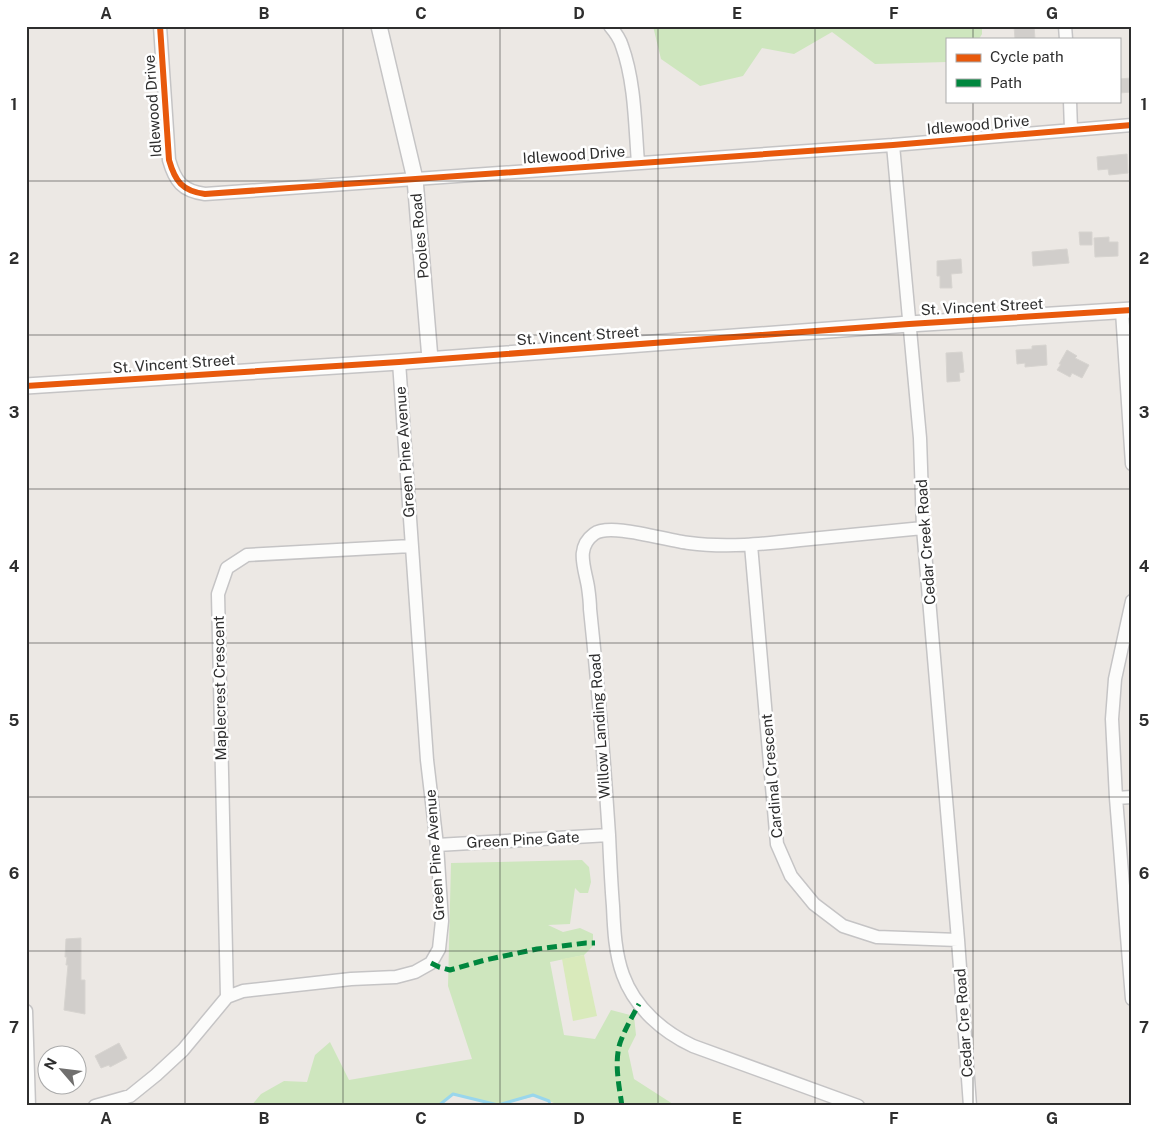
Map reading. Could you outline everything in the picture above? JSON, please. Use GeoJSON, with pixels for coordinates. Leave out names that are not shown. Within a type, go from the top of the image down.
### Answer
{"type":"FeatureCollection","features":[{"type":"Feature","properties":{"kind":"street","name":"Idlewood Drive"},"geometry":{"type":"LineString","coordinates":[[160,26],[169,160],[178,182],[186,189],[205,194],[893,145],[1132,125]]}},
{"type":"Feature","properties":{"kind":"street","name":"Pooles Road"},"geometry":{"type":"LineString","coordinates":[[379,26],[415,179],[430,359]]}},
{"type":"Feature","properties":{"kind":"street"},"geometry":{"type":"LineString","coordinates":[[610,26],[622,46],[630,76],[638,163]]}},
{"type":"Feature","properties":{"kind":"street"},"geometry":{"type":"LineString","coordinates":[[1070,102],[1071,130]]}},
{"type":"Feature","properties":{"kind":"street","name":"Cedar Creek Road"},"geometry":{"type":"LineString","coordinates":[[893,145],[920,438],[923,528],[958,940]]}},
{"type":"Feature","properties":{"kind":"street"},"geometry":{"type":"LineString","coordinates":[[1127,311],[1132,464]]}},
{"type":"Feature","properties":{"kind":"street","name":"St. Vincent Street"},"geometry":{"type":"LineString","coordinates":[[26,386],[398,362],[909,324],[1127,311]]}},
{"type":"Feature","properties":{"kind":"street","name":"Green Pine Avenue"},"geometry":{"type":"LineString","coordinates":[[227,997],[243,991],[352,979],[396,977],[415,972],[431,963],[439,949],[442,921],[437,845],[427,760],[398,362]]}},
{"type":"Feature","properties":{"kind":"street","name":"Willow Landing Road"},"geometry":{"type":"LineString","coordinates":[[858,1106],[693,1046],[670,1035],[639,1004],[624,978],[614,937],[609,835],[594,648],[588,587],[582,558],[583,548],[587,539],[596,532],[610,529],[625,530],[690,544],[751,545],[923,528]]}},
{"type":"Feature","properties":{"kind":"street","name":"Cardinal Crescent"},"geometry":{"type":"LineString","coordinates":[[751,545],[777,844],[792,876],[814,904],[844,926],[877,937],[958,940]]}},
{"type":"Feature","properties":{"kind":"street","name":"Maplecrest Crescent"},"geometry":{"type":"LineString","coordinates":[[227,997],[218,594],[227,568],[247,555],[411,546]]}},
{"type":"Feature","properties":{"kind":"street"},"geometry":{"type":"LineString","coordinates":[[1132,601],[1115,679],[1112,719],[1116,798],[1132,999]]}},
{"type":"Feature","properties":{"kind":"street"},"geometry":{"type":"LineString","coordinates":[[1116,798],[1132,797]]}},
{"type":"Feature","properties":{"kind":"street","name":"Green Pine Gate"},"geometry":{"type":"LineString","coordinates":[[437,845],[609,835]]}},
{"type":"Feature","properties":{"kind":"street","name":"Cedar Cre Road"},"geometry":{"type":"LineString","coordinates":[[958,940],[970,1106]]}},
{"type":"Feature","properties":{"kind":"street"},"geometry":{"type":"LineString","coordinates":[[95,1106],[130,1096],[183,1050],[227,997]]}},
{"type":"Feature","properties":{"kind":"street"},"geometry":{"type":"LineString","coordinates":[[26,1011],[29,1106]]}},
{"type":"Feature","properties":{"kind":"green space"},"geometry":{"type":"Polygon","coordinates":[[[653,26],[982,26],[982,34],[980,38],[946,38],[946,62],[875,64],[832,32],[794,54],[762,48],[743,76],[700,86],[661,59],[653,26]]]}},
{"type":"Feature","properties":{"kind":"green space"},"geometry":{"type":"Polygon","coordinates":[[[582,860],[589,867],[591,882],[588,893],[580,893],[575,888],[570,924],[548,925],[563,932],[580,928],[593,934],[593,946],[584,955],[550,962],[564,1035],[595,1039],[611,1010],[634,1016],[636,1035],[628,1051],[634,1079],[676,1106],[554,1106],[554,1103],[536,1096],[498,1105],[453,1094],[438,1106],[251,1106],[261,1094],[284,1081],[307,1082],[315,1055],[330,1042],[349,1080],[472,1059],[448,986],[451,863],[582,860]]]}},
{"type":"Feature","properties":{"kind":"green space"},"geometry":{"type":"Polygon","coordinates":[[[584,955],[597,1016],[573,1021],[562,959],[584,955]]]}},
{"type":"Feature","properties":{"kind":"building"},"geometry":{"type":"Polygon","coordinates":[[[1014,26],[1034,26],[1035,38],[1015,38],[1014,26]]]}},
{"type":"Feature","properties":{"kind":"building"},"geometry":{"type":"Polygon","coordinates":[[[1131,78],[1132,92],[1120,93],[1120,79],[1131,78]]]}},
{"type":"Feature","properties":{"kind":"building"},"geometry":{"type":"Polygon","coordinates":[[[1127,154],[1128,173],[1109,175],[1108,169],[1098,170],[1097,157],[1127,154]]]}},
{"type":"Feature","properties":{"kind":"building"},"geometry":{"type":"Polygon","coordinates":[[[1079,232],[1092,232],[1092,245],[1080,245],[1079,232]]]}},
{"type":"Feature","properties":{"kind":"building"},"geometry":{"type":"Polygon","coordinates":[[[1109,237],[1109,242],[1118,242],[1118,256],[1095,257],[1094,238],[1109,237]]]}},
{"type":"Feature","properties":{"kind":"building"},"geometry":{"type":"Polygon","coordinates":[[[1067,249],[1069,263],[1033,266],[1032,252],[1067,249]]]}},
{"type":"Feature","properties":{"kind":"building"},"geometry":{"type":"Polygon","coordinates":[[[961,259],[962,273],[951,274],[952,288],[940,288],[940,276],[937,276],[937,261],[961,259]]]}},
{"type":"Feature","properties":{"kind":"building"},"geometry":{"type":"Polygon","coordinates":[[[1046,345],[1047,365],[1025,367],[1025,363],[1017,364],[1016,350],[1032,349],[1032,346],[1046,345]]]}},
{"type":"Feature","properties":{"kind":"building"},"geometry":{"type":"Polygon","coordinates":[[[1067,350],[1077,356],[1075,358],[1089,365],[1082,378],[1072,373],[1070,377],[1057,370],[1067,350]]]}},
{"type":"Feature","properties":{"kind":"building"},"geometry":{"type":"Polygon","coordinates":[[[962,352],[964,372],[959,373],[960,381],[947,382],[946,353],[962,352]]]}},
{"type":"Feature","properties":{"kind":"building"},"geometry":{"type":"Polygon","coordinates":[[[81,938],[81,980],[85,980],[85,1014],[64,1010],[68,965],[66,965],[67,957],[65,957],[66,939],[81,938]]]}},
{"type":"Feature","properties":{"kind":"building"},"geometry":{"type":"Polygon","coordinates":[[[119,1043],[127,1058],[110,1067],[109,1065],[101,1068],[95,1056],[119,1043]]]}},
{"type":"Feature","properties":{"kind":"waterway"},"geometry":{"type":"LineString","coordinates":[[438,1106],[453,1094],[498,1105],[533,1095],[549,1101],[550,1106]]}},
{"type":"Feature","properties":{"kind":"marked path"},"geometry":{"type":"LineString","coordinates":[[431,963],[450,970],[485,960],[537,949],[595,943]]}},
{"type":"Feature","properties":{"kind":"marked path"},"geometry":{"type":"LineString","coordinates":[[622,1106],[618,1074],[618,1051],[624,1033],[639,1004]]}},
{"type":"Feature","properties":{"kind":"cycle path"},"geometry":{"type":"LineString","coordinates":[[160,26],[169,160],[174,174],[181,184],[197,193],[205,194],[893,145],[1132,125]]}},
{"type":"Feature","properties":{"kind":"cycle path"},"geometry":{"type":"LineString","coordinates":[[26,386],[399,362],[909,324],[1132,310]]}}]}
